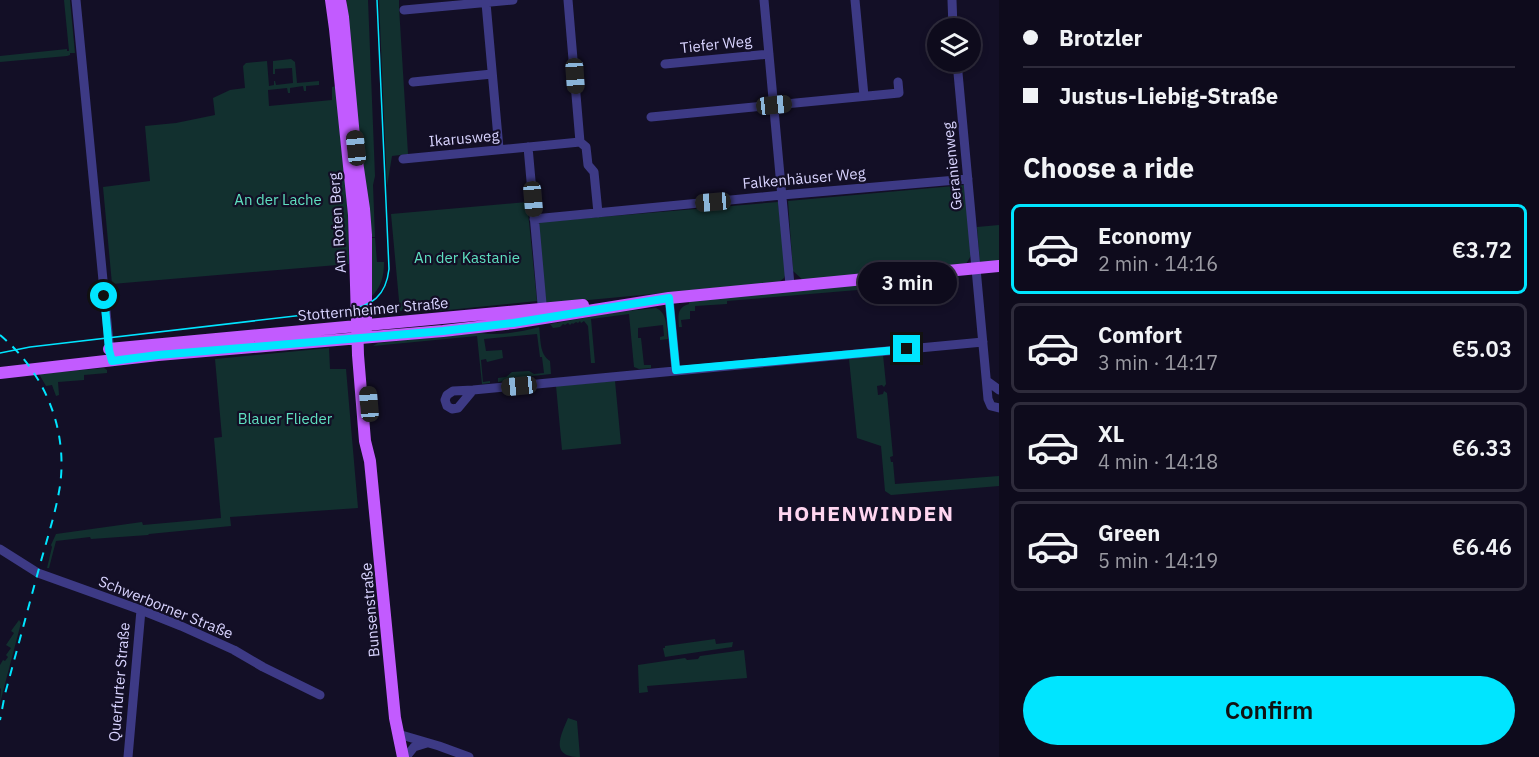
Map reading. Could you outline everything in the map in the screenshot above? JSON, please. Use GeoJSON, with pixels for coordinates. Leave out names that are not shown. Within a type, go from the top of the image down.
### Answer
{"type":"FeatureCollection","features":[{"type":"Feature","properties":{"kind":"main road","name":"Am Roten Berg"},"geometry":{"type":"LineString","coordinates":[[331,0],[354,215],[361,332]]}},
{"type":"Feature","properties":{"kind":"main road","name":"Am Roten Berg"},"geometry":{"type":"LineString","coordinates":[[340,0],[364,209],[361,332]]}},
{"type":"Feature","properties":{"kind":"main road","name":"Stotternheimer Straße"},"geometry":{"type":"LineString","coordinates":[[0,374],[110,355],[168,354],[543,313],[614,302],[999,266]]}},
{"type":"Feature","properties":{"kind":"main road","name":"Bunsenstraße"},"geometry":{"type":"LineString","coordinates":[[361,332],[365,441],[370,461],[393,700],[404,757]]}},
{"type":"Feature","properties":{"kind":"street"},"geometry":{"type":"LineString","coordinates":[[76,0],[110,355]]}},
{"type":"Feature","properties":{"kind":"street"},"geometry":{"type":"LineString","coordinates":[[404,10],[513,0]]}},
{"type":"Feature","properties":{"kind":"street"},"geometry":{"type":"LineString","coordinates":[[568,0],[580,142],[586,147],[588,165],[594,172],[598,213]]}},
{"type":"Feature","properties":{"kind":"street"},"geometry":{"type":"LineString","coordinates":[[764,0],[790,285]]}},
{"type":"Feature","properties":{"kind":"street"},"geometry":{"type":"LineString","coordinates":[[855,0],[864,96]]}},
{"type":"Feature","properties":{"kind":"street"},"geometry":{"type":"LineString","coordinates":[[951,0],[952,18]]}},
{"type":"Feature","properties":{"kind":"street"},"geometry":{"type":"LineString","coordinates":[[486,3],[499,149]]}},
{"type":"Feature","properties":{"kind":"street","name":"Tiefer Weg"},"geometry":{"type":"LineString","coordinates":[[665,64],[769,54]]}},
{"type":"Feature","properties":{"kind":"street","name":"Geranienweg"},"geometry":{"type":"LineString","coordinates":[[958,72],[989,403],[999,408]]}},
{"type":"Feature","properties":{"kind":"street"},"geometry":{"type":"LineString","coordinates":[[413,82],[492,74]]}},
{"type":"Feature","properties":{"kind":"street"},"geometry":{"type":"LineString","coordinates":[[651,117],[898,93],[897,82]]}},
{"type":"Feature","properties":{"kind":"street","name":"Ikarusweg"},"geometry":{"type":"LineString","coordinates":[[403,159],[580,142]]}},
{"type":"Feature","properties":{"kind":"street"},"geometry":{"type":"LineString","coordinates":[[528,147],[543,313]]}},
{"type":"Feature","properties":{"kind":"street","name":"Falkenhäuser Weg"},"geometry":{"type":"LineString","coordinates":[[534,219],[968,179]]}},
{"type":"Feature","properties":{"kind":"street"},"geometry":{"type":"LineString","coordinates":[[669,298],[676,370]]}},
{"type":"Feature","properties":{"kind":"street"},"geometry":{"type":"LineString","coordinates":[[472,390],[983,342]]}},
{"type":"Feature","properties":{"kind":"street"},"geometry":{"type":"LineString","coordinates":[[987,381],[999,390]]}},
{"type":"Feature","properties":{"kind":"street","name":"Schwerborner Straße"},"geometry":{"type":"LineString","coordinates":[[0,549],[38,573],[181,626],[234,650],[320,695]]}},
{"type":"Feature","properties":{"kind":"street","name":"Querfurter Straße"},"geometry":{"type":"LineString","coordinates":[[128,757],[141,610]]}},
{"type":"Feature","properties":{"kind":"street"},"geometry":{"type":"LineString","coordinates":[[398,734],[469,757]]}},
{"type":"Feature","properties":{"kind":"street"},"geometry":{"type":"LineString","coordinates":[[404,757],[414,747],[427,742]]}},
{"type":"Feature","properties":{"kind":"green space"},"geometry":{"type":"Polygon","coordinates":[[[64,0],[70,0],[75,53],[67,56],[0,62],[0,56],[67,49],[69,51],[64,0]]]}},
{"type":"Feature","properties":{"kind":"green space"},"geometry":{"type":"Polygon","coordinates":[[[347,0],[368,0],[375,176],[373,185],[375,237],[371,237],[359,151],[347,0]]]}},
{"type":"Feature","properties":{"kind":"green space"},"geometry":{"type":"Polygon","coordinates":[[[379,0],[399,0],[408,154],[392,156],[387,186],[379,0]]]}},
{"type":"Feature","properties":{"kind":"green space","name":"An der Lache"},"geometry":{"type":"Polygon","coordinates":[[[291,59],[295,62],[297,83],[319,81],[319,85],[306,86],[306,91],[303,86],[290,88],[290,93],[287,88],[268,90],[269,106],[332,100],[332,87],[336,86],[348,213],[349,264],[112,284],[103,187],[150,181],[145,126],[176,123],[215,115],[213,98],[230,90],[245,88],[243,66],[246,63],[267,61],[269,86],[274,85],[274,81],[276,85],[293,83],[292,68],[275,69],[275,74],[273,74],[273,61],[291,59]]]}},
{"type":"Feature","properties":{"kind":"green space"},"geometry":{"type":"Polygon","coordinates":[[[965,185],[972,254],[966,264],[804,281],[793,271],[788,201],[965,185]]]}},
{"type":"Feature","properties":{"kind":"green space","name":"An der Kastanie"},"geometry":{"type":"Polygon","coordinates":[[[527,202],[537,301],[438,311],[438,308],[400,311],[391,214],[527,202]]]}},
{"type":"Feature","properties":{"kind":"green space"},"geometry":{"type":"Polygon","coordinates":[[[778,202],[786,273],[779,282],[546,304],[538,225],[541,222],[778,202]]]}},
{"type":"Feature","properties":{"kind":"green space"},"geometry":{"type":"Polygon","coordinates":[[[999,225],[999,261],[980,263],[977,227],[999,225]]]}},
{"type":"Feature","properties":{"kind":"green space"},"geometry":{"type":"Polygon","coordinates":[[[371,238],[375,238],[377,262],[384,262],[381,282],[370,298],[371,238]]]}},
{"type":"Feature","properties":{"kind":"green space"},"geometry":{"type":"Polygon","coordinates":[[[958,275],[959,279],[893,287],[727,301],[727,304],[695,306],[695,311],[690,311],[690,319],[681,320],[682,327],[679,327],[679,312],[682,307],[689,304],[689,301],[958,275]]]}},
{"type":"Feature","properties":{"kind":"green space"},"geometry":{"type":"Polygon","coordinates":[[[656,308],[664,317],[668,339],[660,340],[660,337],[664,336],[663,325],[638,328],[644,365],[651,365],[651,368],[634,367],[629,314],[591,319],[595,363],[591,363],[588,326],[584,321],[553,328],[550,324],[618,312],[656,308]]]}},
{"type":"Feature","properties":{"kind":"green space"},"geometry":{"type":"Polygon","coordinates":[[[539,327],[542,350],[550,361],[551,374],[498,382],[498,378],[506,377],[512,372],[544,373],[537,334],[484,339],[486,351],[502,350],[503,358],[487,362],[486,359],[481,360],[483,382],[490,381],[490,383],[482,384],[477,336],[373,346],[378,343],[480,333],[510,333],[539,327]]]}},
{"type":"Feature","properties":{"kind":"green space","name":"Blauer Flieder"},"geometry":{"type":"Polygon","coordinates":[[[329,348],[330,369],[346,369],[358,508],[230,517],[231,526],[148,535],[56,541],[49,568],[47,568],[51,545],[56,534],[142,522],[143,525],[221,518],[214,438],[222,437],[215,359],[329,348]]]}},
{"type":"Feature","properties":{"kind":"green space"},"geometry":{"type":"Polygon","coordinates":[[[883,355],[886,384],[884,387],[877,386],[878,395],[883,394],[884,391],[887,393],[893,456],[890,457],[893,462],[895,484],[999,476],[999,486],[891,495],[885,491],[881,446],[857,438],[849,359],[883,355]]]}},
{"type":"Feature","properties":{"kind":"green space"},"geometry":{"type":"Polygon","coordinates":[[[104,368],[107,373],[84,375],[84,380],[58,382],[59,395],[56,396],[52,385],[46,386],[39,374],[104,368]]]}},
{"type":"Feature","properties":{"kind":"green space"},"geometry":{"type":"Polygon","coordinates":[[[615,381],[621,444],[562,450],[556,386],[615,381]]]}},
{"type":"Feature","properties":{"kind":"green space"},"geometry":{"type":"Polygon","coordinates":[[[19,620],[21,623],[0,703],[0,665],[8,657],[6,655],[11,648],[6,645],[14,633],[11,631],[19,620]]]}},
{"type":"Feature","properties":{"kind":"green space"},"geometry":{"type":"Polygon","coordinates":[[[715,639],[716,644],[733,642],[732,647],[665,657],[663,648],[665,646],[715,639]]]}},
{"type":"Feature","properties":{"kind":"green space"},"geometry":{"type":"Polygon","coordinates":[[[744,650],[747,678],[647,686],[648,692],[639,693],[638,665],[685,658],[687,660],[698,659],[700,656],[744,650]]]}},
{"type":"Feature","properties":{"kind":"green space"},"geometry":{"type":"Polygon","coordinates":[[[568,718],[577,721],[580,757],[564,754],[561,750],[560,739],[568,718]]]}},
{"type":"Feature","properties":{"kind":"tram line"},"geometry":{"type":"LineString","coordinates":[[0,353],[30,347],[347,310],[364,306],[376,298],[385,286],[389,269],[377,0]]}},
{"type":"Feature","properties":{"kind":"railway"},"geometry":{"type":"LineString","coordinates":[[0,335],[29,366],[50,403],[56,422],[62,464],[54,514],[0,720]]}},
{"type":"Feature","properties":{"kind":"district","name":"HOHENWINDEN"},"geometry":{"type":"Point","coordinates":[866,513]}},
{"type":"Feature","properties":{"kind":"route"},"geometry":{"type":"LineString","coordinates":[[104,296],[112,361],[158,355],[443,331],[513,323],[669,298],[676,370],[907,349]]}}]}
